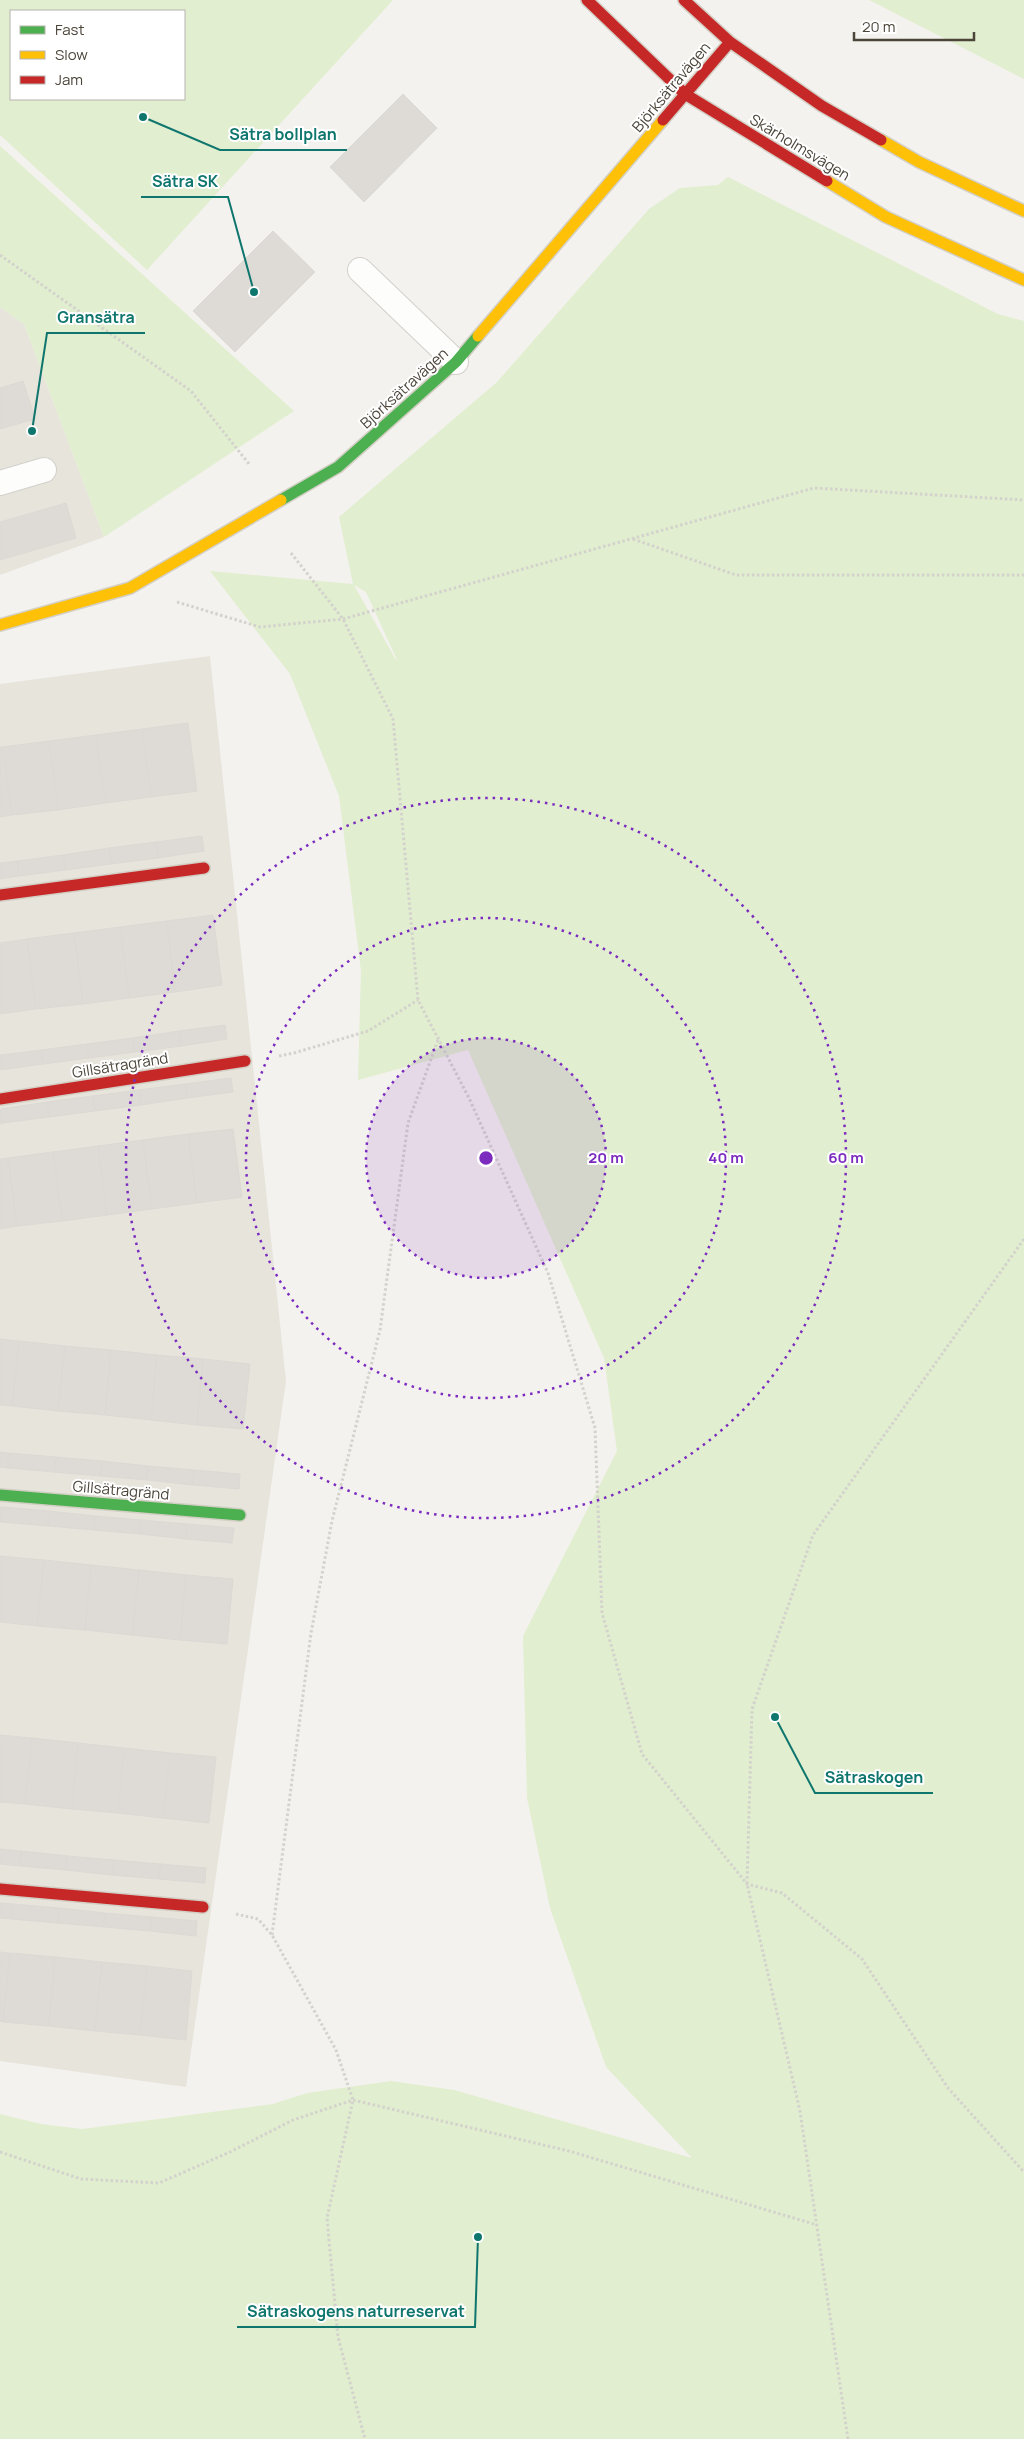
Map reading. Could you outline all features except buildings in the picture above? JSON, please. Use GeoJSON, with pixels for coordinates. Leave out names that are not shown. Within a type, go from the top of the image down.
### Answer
{"type":"FeatureCollection","features":[{"type":"Feature","properties":{"kind":"street","name":"Skärholmsvägen"},"geometry":{"type":"LineString","coordinates":[[587,0],[685,94],[886,217],[1024,280]]}},
{"type":"Feature","properties":{"kind":"street"},"geometry":{"type":"LineString","coordinates":[[684,0],[730,42],[822,106],[920,162],[1024,211]]}},
{"type":"Feature","properties":{"kind":"street","name":"Björksätravägen"},"geometry":{"type":"LineString","coordinates":[[0,625],[130,588],[338,467],[456,362],[730,42]]}},
{"type":"Feature","properties":{"kind":"street"},"geometry":{"type":"LineString","coordinates":[[0,895],[204,868]]}},
{"type":"Feature","properties":{"kind":"street","name":"Gillsätragränd"},"geometry":{"type":"LineString","coordinates":[[0,1099],[245,1061]]}},
{"type":"Feature","properties":{"kind":"street","name":"Gillsätragränd"},"geometry":{"type":"LineString","coordinates":[[0,1495],[240,1515]]}},
{"type":"Feature","properties":{"kind":"street"},"geometry":{"type":"LineString","coordinates":[[0,1890],[203,1907]]}},
{"type":"Feature","properties":{"kind":"lane"},"geometry":{"type":"LineString","coordinates":[[360,270],[456,362]]}},
{"type":"Feature","properties":{"kind":"lane"},"geometry":{"type":"LineString","coordinates":[[0,483],[44,470]]}},
{"type":"Feature","properties":{"kind":"path"},"geometry":{"type":"LineString","coordinates":[[0,255],[191,391],[249,464]]}},
{"type":"Feature","properties":{"kind":"path"},"geometry":{"type":"LineString","coordinates":[[130,588],[260,627],[343,619],[814,488],[1024,500]]}},
{"type":"Feature","properties":{"kind":"path"},"geometry":{"type":"LineString","coordinates":[[632,538],[736,576],[1024,575]]}},
{"type":"Feature","properties":{"kind":"path"},"geometry":{"type":"LineString","coordinates":[[292,552],[343,619],[393,719],[418,1000],[440,1037],[469,1098],[548,1274],[595,1428],[602,1613],[642,1754],[747,1884],[782,1893],[862,1959],[948,2088],[1024,2172]]}},
{"type":"Feature","properties":{"kind":"path"},"geometry":{"type":"LineString","coordinates":[[245,1061],[294,1053],[368,1031],[418,1000]]}},
{"type":"Feature","properties":{"kind":"path"},"geometry":{"type":"LineString","coordinates":[[272,1935],[312,1633],[332,1521],[380,1330],[408,1123],[440,1037]]}},
{"type":"Feature","properties":{"kind":"path"},"geometry":{"type":"LineString","coordinates":[[848,2439],[800,2111],[747,1884],[752,1709],[814,1535],[1024,1239]]}},
{"type":"Feature","properties":{"kind":"path"},"geometry":{"type":"LineString","coordinates":[[203,1907],[258,1919],[272,1935],[336,2050],[354,2100],[327,2218],[338,2336],[365,2439]]}},
{"type":"Feature","properties":{"kind":"path"},"geometry":{"type":"LineString","coordinates":[[0,2152],[80,2179],[159,2182],[230,2152],[293,2120],[354,2100],[569,2151],[817,2225]]}},
{"type":"Feature","properties":{"kind":"shaded area"},"geometry":{"type":"Polygon","coordinates":[[[0,307],[24,324],[104,537],[0,575],[0,307]]]}},
{"type":"Feature","properties":{"kind":"shaded area"},"geometry":{"type":"Polygon","coordinates":[[[210,656],[286,1381],[186,2087],[0,2061],[0,684],[210,656]]]}},
{"type":"Feature","properties":{"kind":"green space"},"geometry":{"type":"Polygon","coordinates":[[[0,0],[393,0],[147,270],[0,135],[0,0]]]}},
{"type":"Feature","properties":{"kind":"green space"},"geometry":{"type":"Polygon","coordinates":[[[869,0],[1024,0],[1024,79],[869,0]]]}},
{"type":"Feature","properties":{"kind":"green space"},"geometry":{"type":"Polygon","coordinates":[[[0,146],[294,411],[104,537],[24,324],[0,307],[0,146]]]}},
{"type":"Feature","properties":{"kind":"green space"},"geometry":{"type":"Polygon","coordinates":[[[728,177],[998,314],[1024,321],[1024,2439],[0,2439],[0,2114],[41,2124],[82,2129],[273,2104],[307,2093],[391,2081],[454,2090],[692,2158],[606,2067],[550,1908],[527,1798],[523,1636],[617,1451],[604,1358],[468,1050],[358,1080],[361,971],[339,796],[290,674],[210,571],[353,584],[339,517],[497,382],[649,209],[680,188],[718,185],[728,177]],[[354,585],[397,660],[366,592],[354,585]]]}},
{"type":"Feature","properties":{"kind":"traffic: fast"},"geometry":{"type":"LineString","coordinates":[[281,500],[338,467],[456,362],[478,336]]}},
{"type":"Feature","properties":{"kind":"traffic: fast"},"geometry":{"type":"LineString","coordinates":[[0,1495],[240,1515]]}},
{"type":"Feature","properties":{"kind":"traffic: slow"},"geometry":{"type":"LineString","coordinates":[[478,336],[663,120]]}},
{"type":"Feature","properties":{"kind":"traffic: slow"},"geometry":{"type":"LineString","coordinates":[[881,140],[919,162],[1024,211]]}},
{"type":"Feature","properties":{"kind":"traffic: slow"},"geometry":{"type":"LineString","coordinates":[[827,181],[886,217],[1024,280]]}},
{"type":"Feature","properties":{"kind":"traffic: slow"},"geometry":{"type":"LineString","coordinates":[[0,625],[130,588],[281,500]]}},
{"type":"Feature","properties":{"kind":"traffic: jam"},"geometry":{"type":"LineString","coordinates":[[587,0],[685,94],[827,181]]}},
{"type":"Feature","properties":{"kind":"traffic: jam"},"geometry":{"type":"LineString","coordinates":[[684,0],[730,42],[822,106],[881,140]]}},
{"type":"Feature","properties":{"kind":"traffic: jam"},"geometry":{"type":"LineString","coordinates":[[663,120],[730,42]]}},
{"type":"Feature","properties":{"kind":"traffic: jam"},"geometry":{"type":"LineString","coordinates":[[0,895],[204,868]]}},
{"type":"Feature","properties":{"kind":"traffic: jam"},"geometry":{"type":"LineString","coordinates":[[0,1099],[245,1061]]}},
{"type":"Feature","properties":{"kind":"traffic: jam"},"geometry":{"type":"LineString","coordinates":[[0,1889],[203,1907]]}},
{"type":"Feature","properties":{"kind":"place","name":"Sätra bollplan"},"geometry":{"type":"Point","coordinates":[143,117]}},
{"type":"Feature","properties":{"kind":"place","name":"Sätra SK"},"geometry":{"type":"Point","coordinates":[254,292]}},
{"type":"Feature","properties":{"kind":"place","name":"Gransätra"},"geometry":{"type":"Point","coordinates":[32,431]}},
{"type":"Feature","properties":{"kind":"place","name":"Sätraskogen"},"geometry":{"type":"Point","coordinates":[775,1717]}},
{"type":"Feature","properties":{"kind":"place","name":"Sätraskogens naturreservat"},"geometry":{"type":"Point","coordinates":[478,2237]}}]}
